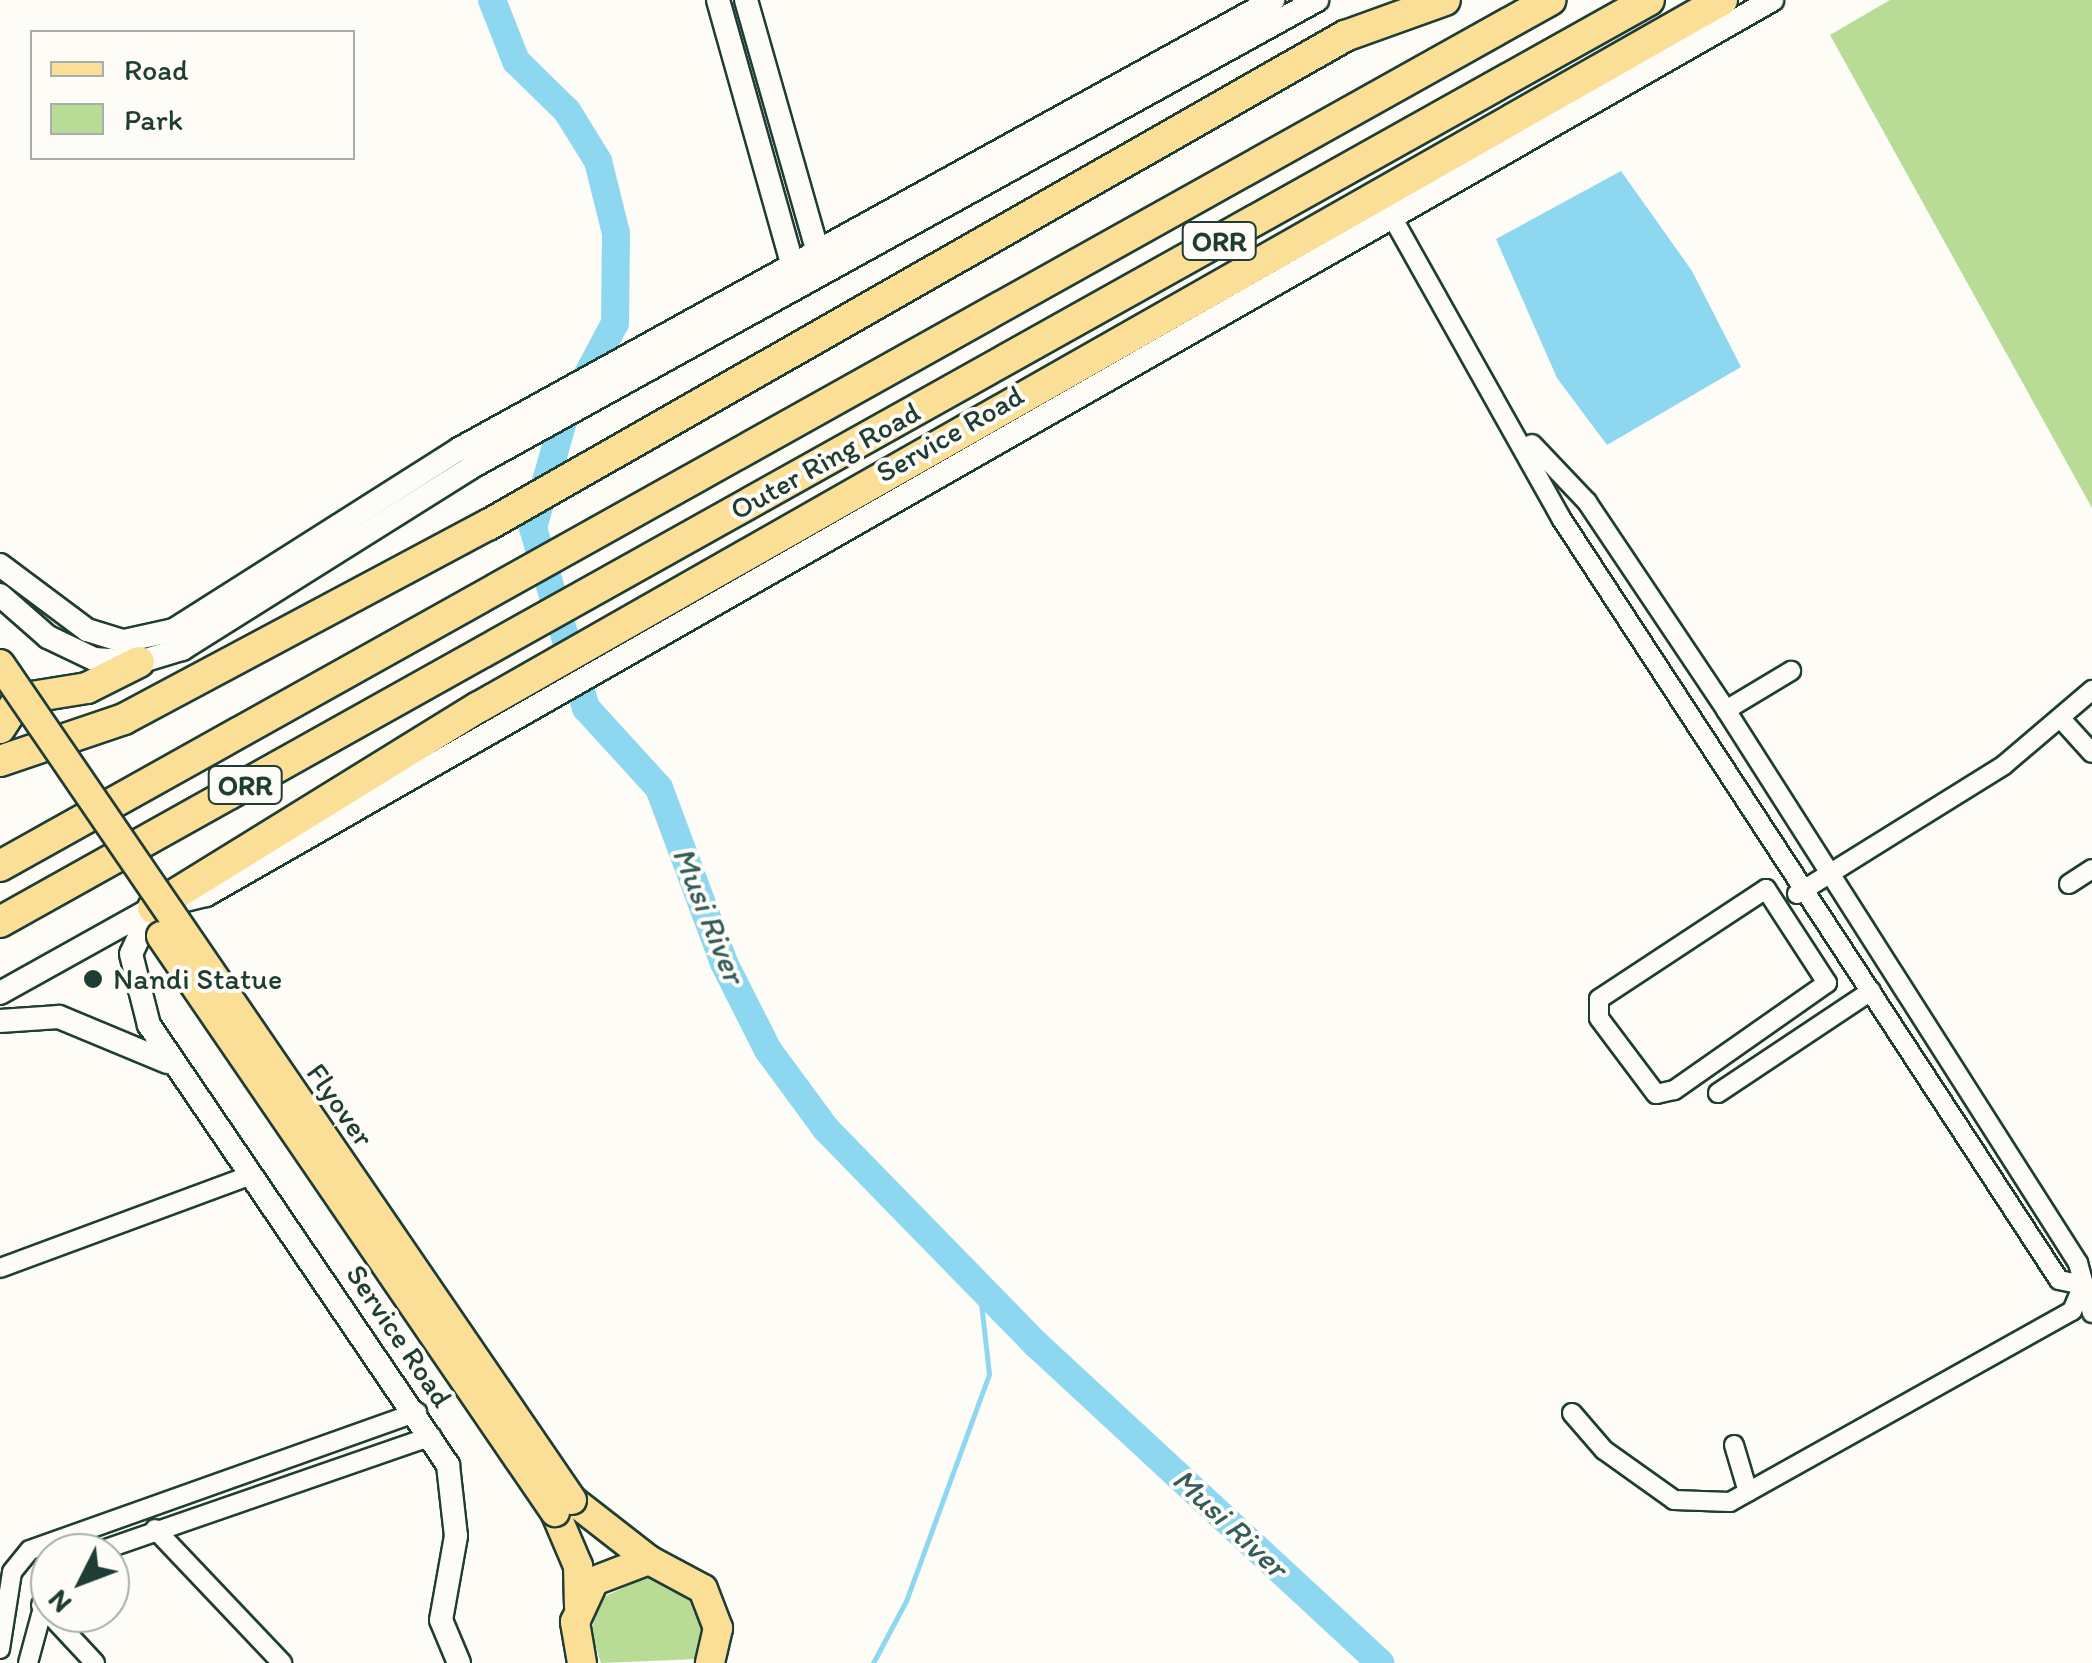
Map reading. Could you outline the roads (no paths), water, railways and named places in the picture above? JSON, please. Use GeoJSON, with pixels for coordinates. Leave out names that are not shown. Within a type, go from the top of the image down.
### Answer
{"type":"FeatureCollection","features":[{"type":"Feature","properties":{"kind":"highway"},"geometry":{"type":"LineString","coordinates":[[2,756],[124,719],[488,526],[1345,36],[1445,0]]}},
{"type":"Feature","properties":{"kind":"highway","name":"Outer Ring Road"},"geometry":{"type":"LineString","coordinates":[[0,866],[1550,0]]}},
{"type":"Feature","properties":{"kind":"highway","name":"Outer Ring Road"},"geometry":{"type":"LineString","coordinates":[[0,922],[1649,0]]}},
{"type":"Feature","properties":{"kind":"highway"},"geometry":{"type":"LineString","coordinates":[[153,908],[486,716],[681,593],[1722,0]]}},
{"type":"Feature","properties":{"kind":"highway"},"geometry":{"type":"LineString","coordinates":[[0,728],[19,699],[87,688],[138,662]]}},
{"type":"Feature","properties":{"kind":"main road"},"geometry":{"type":"LineString","coordinates":[[718,0],[792,264]]}},
{"type":"Feature","properties":{"kind":"main road"},"geometry":{"type":"LineString","coordinates":[[746,0],[817,250]]}},
{"type":"Feature","properties":{"kind":"main road"},"geometry":{"type":"LineString","coordinates":[[730,310],[792,264],[1273,0]]}},
{"type":"Feature","properties":{"kind":"main road"},"geometry":{"type":"LineString","coordinates":[[0,565],[75,625],[124,641],[158,637],[464,458],[730,310],[1318,0]]}},
{"type":"Feature","properties":{"kind":"main road","name":"Service Road"},"geometry":{"type":"LineString","coordinates":[[486,716],[782,565],[1772,0]]}},
{"type":"Feature","properties":{"kind":"main road"},"geometry":{"type":"LineString","coordinates":[[0,596],[70,649],[138,662],[236,620],[464,458]]}},
{"type":"Feature","properties":{"kind":"main road","name":"Flyover"},"geometry":{"type":"LineString","coordinates":[[0,664],[564,1506],[578,1566],[576,1660]]}},
{"type":"Feature","properties":{"kind":"main road","name":"Flyover"},"geometry":{"type":"LineString","coordinates":[[0,698],[564,1506],[703,1589],[718,1628],[710,1663]]}},
{"type":"Feature","properties":{"kind":"main road"},"geometry":{"type":"LineString","coordinates":[[0,993],[153,908]]}},
{"type":"Feature","properties":{"kind":"main road","name":"Service Road"},"geometry":{"type":"LineString","coordinates":[[153,908],[135,931],[136,984],[180,1076]]}},
{"type":"Feature","properties":{"kind":"main road","name":"Service Road"},"geometry":{"type":"LineString","coordinates":[[0,1020],[59,1017],[98,1027],[160,1056],[180,1076],[252,1175],[431,1436],[456,1496],[441,1620],[459,1663]]}},
{"type":"Feature","properties":{"kind":"main road"},"geometry":{"type":"LineString","coordinates":[[578,1607],[594,1581],[649,1560]]}},
{"type":"Feature","properties":{"kind":"street"},"geometry":{"type":"LineString","coordinates":[[1391,215],[1518,429],[1561,518],[2059,1280],[2083,1285]]}},
{"type":"Feature","properties":{"kind":"street"},"geometry":{"type":"LineString","coordinates":[[1518,429],[1587,502],[1726,710],[2007,1152],[2083,1285],[2092,1313]]}},
{"type":"Feature","properties":{"kind":"street"},"geometry":{"type":"LineString","coordinates":[[1650,653],[1677,636]]}},
{"type":"Feature","properties":{"kind":"street"},"geometry":{"type":"LineString","coordinates":[[1726,710],[1791,671]]}},
{"type":"Feature","properties":{"kind":"street"},"geometry":{"type":"LineString","coordinates":[[1783,903],[2062,721],[2092,690]]}},
{"type":"Feature","properties":{"kind":"street"},"geometry":{"type":"LineString","coordinates":[[2062,721],[2092,753]]}},
{"type":"Feature","properties":{"kind":"street"},"geometry":{"type":"LineString","coordinates":[[1770,836],[1795,820]]}},
{"type":"Feature","properties":{"kind":"street"},"geometry":{"type":"LineString","coordinates":[[2069,884],[2092,869]]}},
{"type":"Feature","properties":{"kind":"street"},"geometry":{"type":"LineString","coordinates":[[1762,891],[1783,903],[1798,927],[1824,969],[1824,988],[1674,1090],[1647,1088],[1600,1018],[1599,999],[1762,891]]}},
{"type":"Feature","properties":{"kind":"street"},"geometry":{"type":"LineString","coordinates":[[1798,927],[1821,913]]}},
{"type":"Feature","properties":{"kind":"street"},"geometry":{"type":"LineString","coordinates":[[1718,1093],[1872,992]]}},
{"type":"Feature","properties":{"kind":"street"},"geometry":{"type":"LineString","coordinates":[[1895,1028],[1918,1013]]}},
{"type":"Feature","properties":{"kind":"street"},"geometry":{"type":"LineString","coordinates":[[1985,1166],[2007,1152]]}},
{"type":"Feature","properties":{"kind":"street"},"geometry":{"type":"LineString","coordinates":[[0,1268],[252,1175]]}},
{"type":"Feature","properties":{"kind":"street"},"geometry":{"type":"LineString","coordinates":[[1572,1413],[1604,1450],[1674,1500],[1730,1502],[2072,1311],[2083,1285]]}},
{"type":"Feature","properties":{"kind":"street"},"geometry":{"type":"LineString","coordinates":[[0,1648],[12,1572],[30,1550],[416,1412]]}},
{"type":"Feature","properties":{"kind":"street"},"geometry":{"type":"LineString","coordinates":[[130,1538],[431,1436]]}},
{"type":"Feature","properties":{"kind":"street"},"geometry":{"type":"LineString","coordinates":[[1734,1445],[1748,1492]]}},
{"type":"Feature","properties":{"kind":"street"},"geometry":{"type":"LineString","coordinates":[[155,1528],[282,1663]]}},
{"type":"Feature","properties":{"kind":"street"},"geometry":{"type":"LineString","coordinates":[[28,1663],[35,1633]]}},
{"type":"Feature","properties":{"kind":"street"},"geometry":{"type":"LineString","coordinates":[[67,1633],[95,1663]]}},
{"type":"Feature","properties":{"kind":"water"},"geometry":{"type":"Polygon","coordinates":[[[1621,171],[1692,271],[1741,367],[1607,445],[1557,378],[1496,239],[1621,171]]]}},
{"type":"Feature","properties":{"kind":"waterway","name":"Musi River"},"geometry":{"type":"LineString","coordinates":[[492,0],[516,61],[567,111],[598,161],[616,233],[615,323],[563,421],[533,528],[586,708],[659,788],[724,963],[768,1050],[826,1129],[1037,1345],[1381,1663]]}},
{"type":"Feature","properties":{"kind":"waterway"},"geometry":{"type":"LineString","coordinates":[[873,1663],[906,1601],[989,1374],[979,1285]]}},
{"type":"Feature","properties":{"kind":"place","name":"Nandi Statue"},"geometry":{"type":"Point","coordinates":[93,979]}}]}
